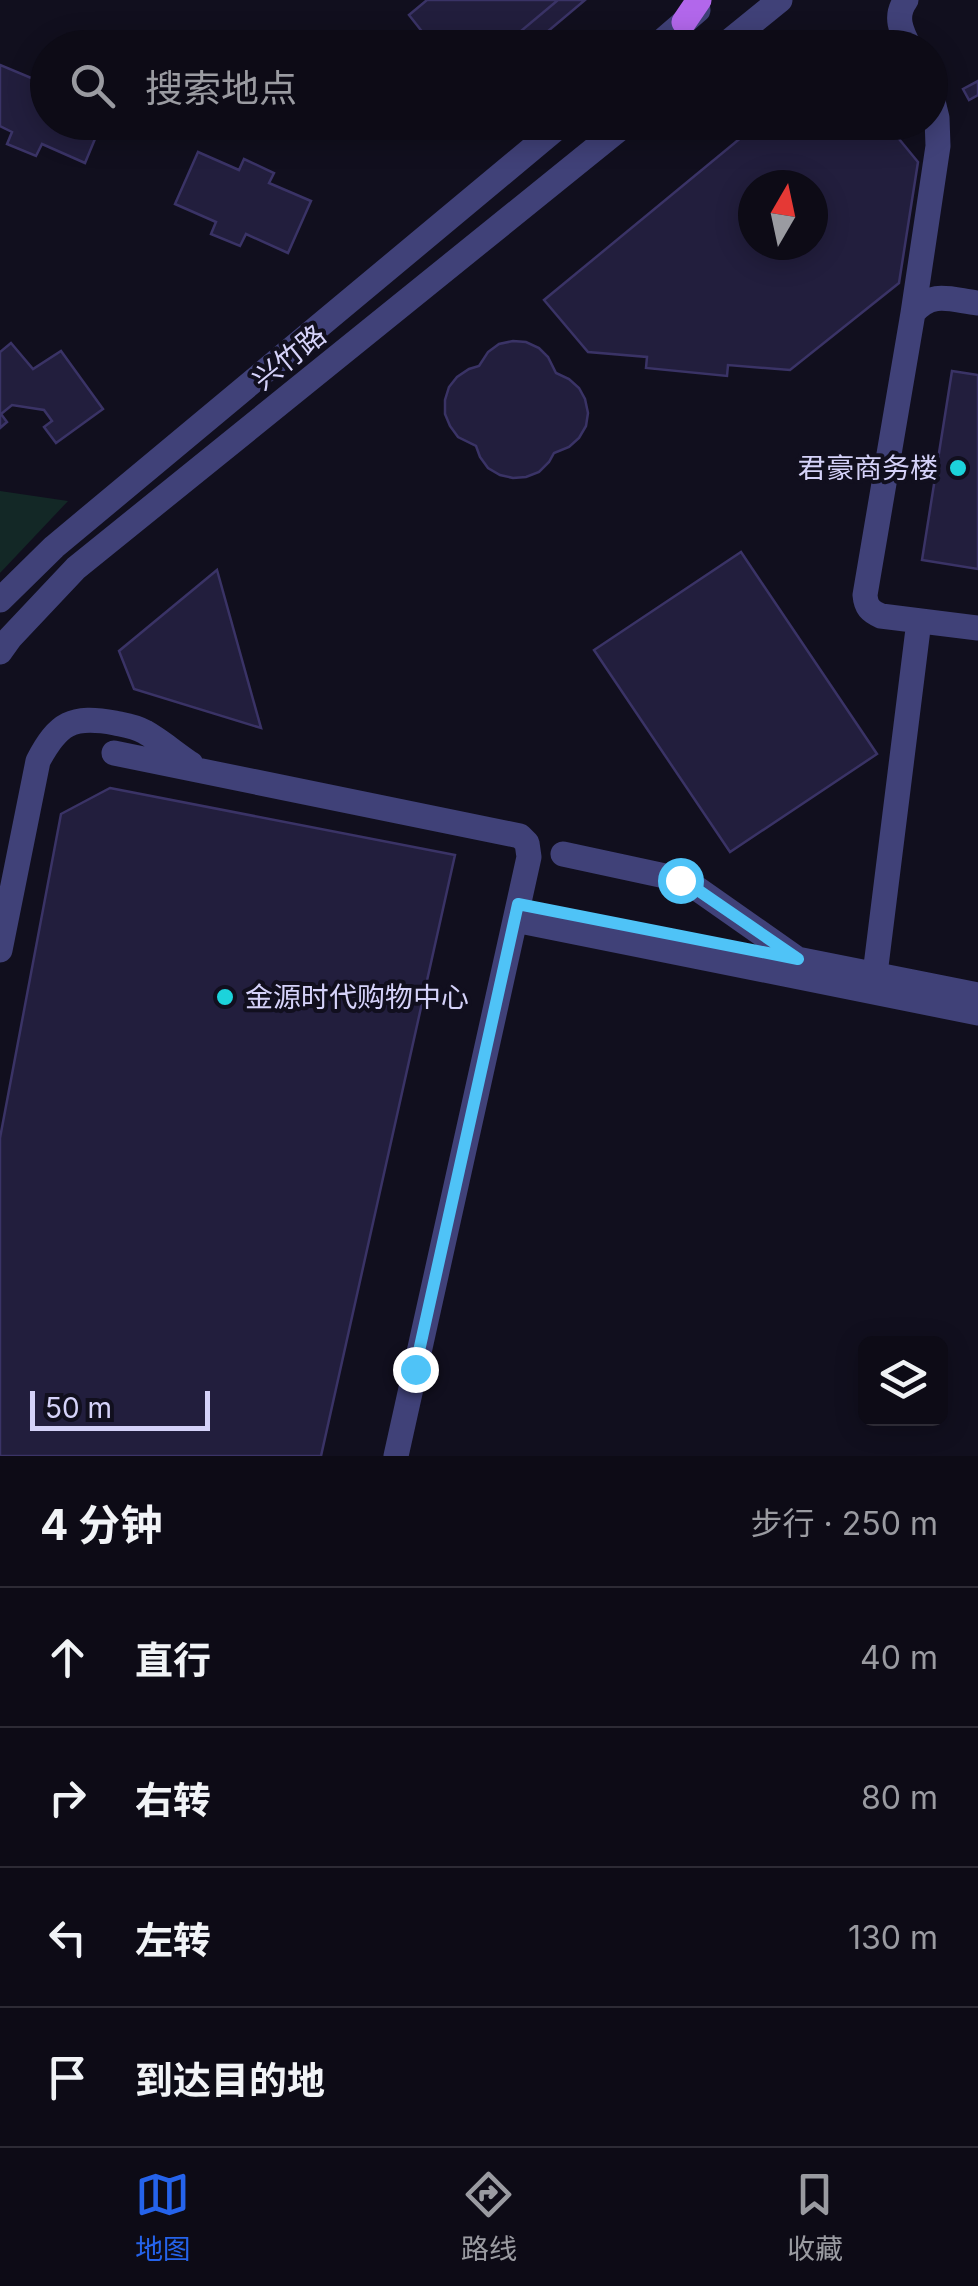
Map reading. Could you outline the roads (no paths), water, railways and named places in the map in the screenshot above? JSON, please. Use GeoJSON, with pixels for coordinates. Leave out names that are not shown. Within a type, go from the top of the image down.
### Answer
{"type":"FeatureCollection","features":[{"type":"Feature","properties":{"kind":"main road"},"geometry":{"type":"LineString","coordinates":[[684,22],[699,0]]}},
{"type":"Feature","properties":{"kind":"street"},"geometry":{"type":"LineString","coordinates":[[675,30],[710,0]]}},
{"type":"Feature","properties":{"kind":"street"},"geometry":{"type":"LineString","coordinates":[[743,30],[780,0]]}},
{"type":"Feature","properties":{"kind":"street"},"geometry":{"type":"LineString","coordinates":[[903,30],[898,18],[906,0]]}},
{"type":"Feature","properties":{"kind":"street","name":"兴竹路"},"geometry":{"type":"LineString","coordinates":[[0,600],[54,547],[542,140]]}},
{"type":"Feature","properties":{"kind":"street","name":"兴竹路"},"geometry":{"type":"LineString","coordinates":[[0,652],[76,568],[606,140]]}},
{"type":"Feature","properties":{"kind":"street"},"geometry":{"type":"LineString","coordinates":[[938,140],[864,596],[871,612],[881,616],[978,628]]}},
{"type":"Feature","properties":{"kind":"street"},"geometry":{"type":"LineString","coordinates":[[912,312],[934,297],[978,303]]}},
{"type":"Feature","properties":{"kind":"street"},"geometry":{"type":"LineString","coordinates":[[875,974],[918,621]]}},
{"type":"Feature","properties":{"kind":"street"},"geometry":{"type":"LineString","coordinates":[[0,950],[38,760],[48,740],[64,725],[89,718],[132,726],[199,770]]}},
{"type":"Feature","properties":{"kind":"street"},"geometry":{"type":"LineString","coordinates":[[114,752],[520,836],[526,843],[529,857],[396,1456]]}},
{"type":"Feature","properties":{"kind":"street"},"geometry":{"type":"LineString","coordinates":[[563,854],[665,876],[692,886],[833,984]]}},
{"type":"Feature","properties":{"kind":"street"},"geometry":{"type":"LineString","coordinates":[[517,912],[798,959],[978,995]]}},
{"type":"Feature","properties":{"kind":"street"},"geometry":{"type":"LineString","coordinates":[[517,912],[978,1013]]}},
{"type":"Feature","properties":{"kind":"place","name":"君豪商务楼"},"geometry":{"type":"Point","coordinates":[958,468]}},
{"type":"Feature","properties":{"kind":"place","name":"金源时代购物中心"},"geometry":{"type":"Point","coordinates":[225,997]}}]}
